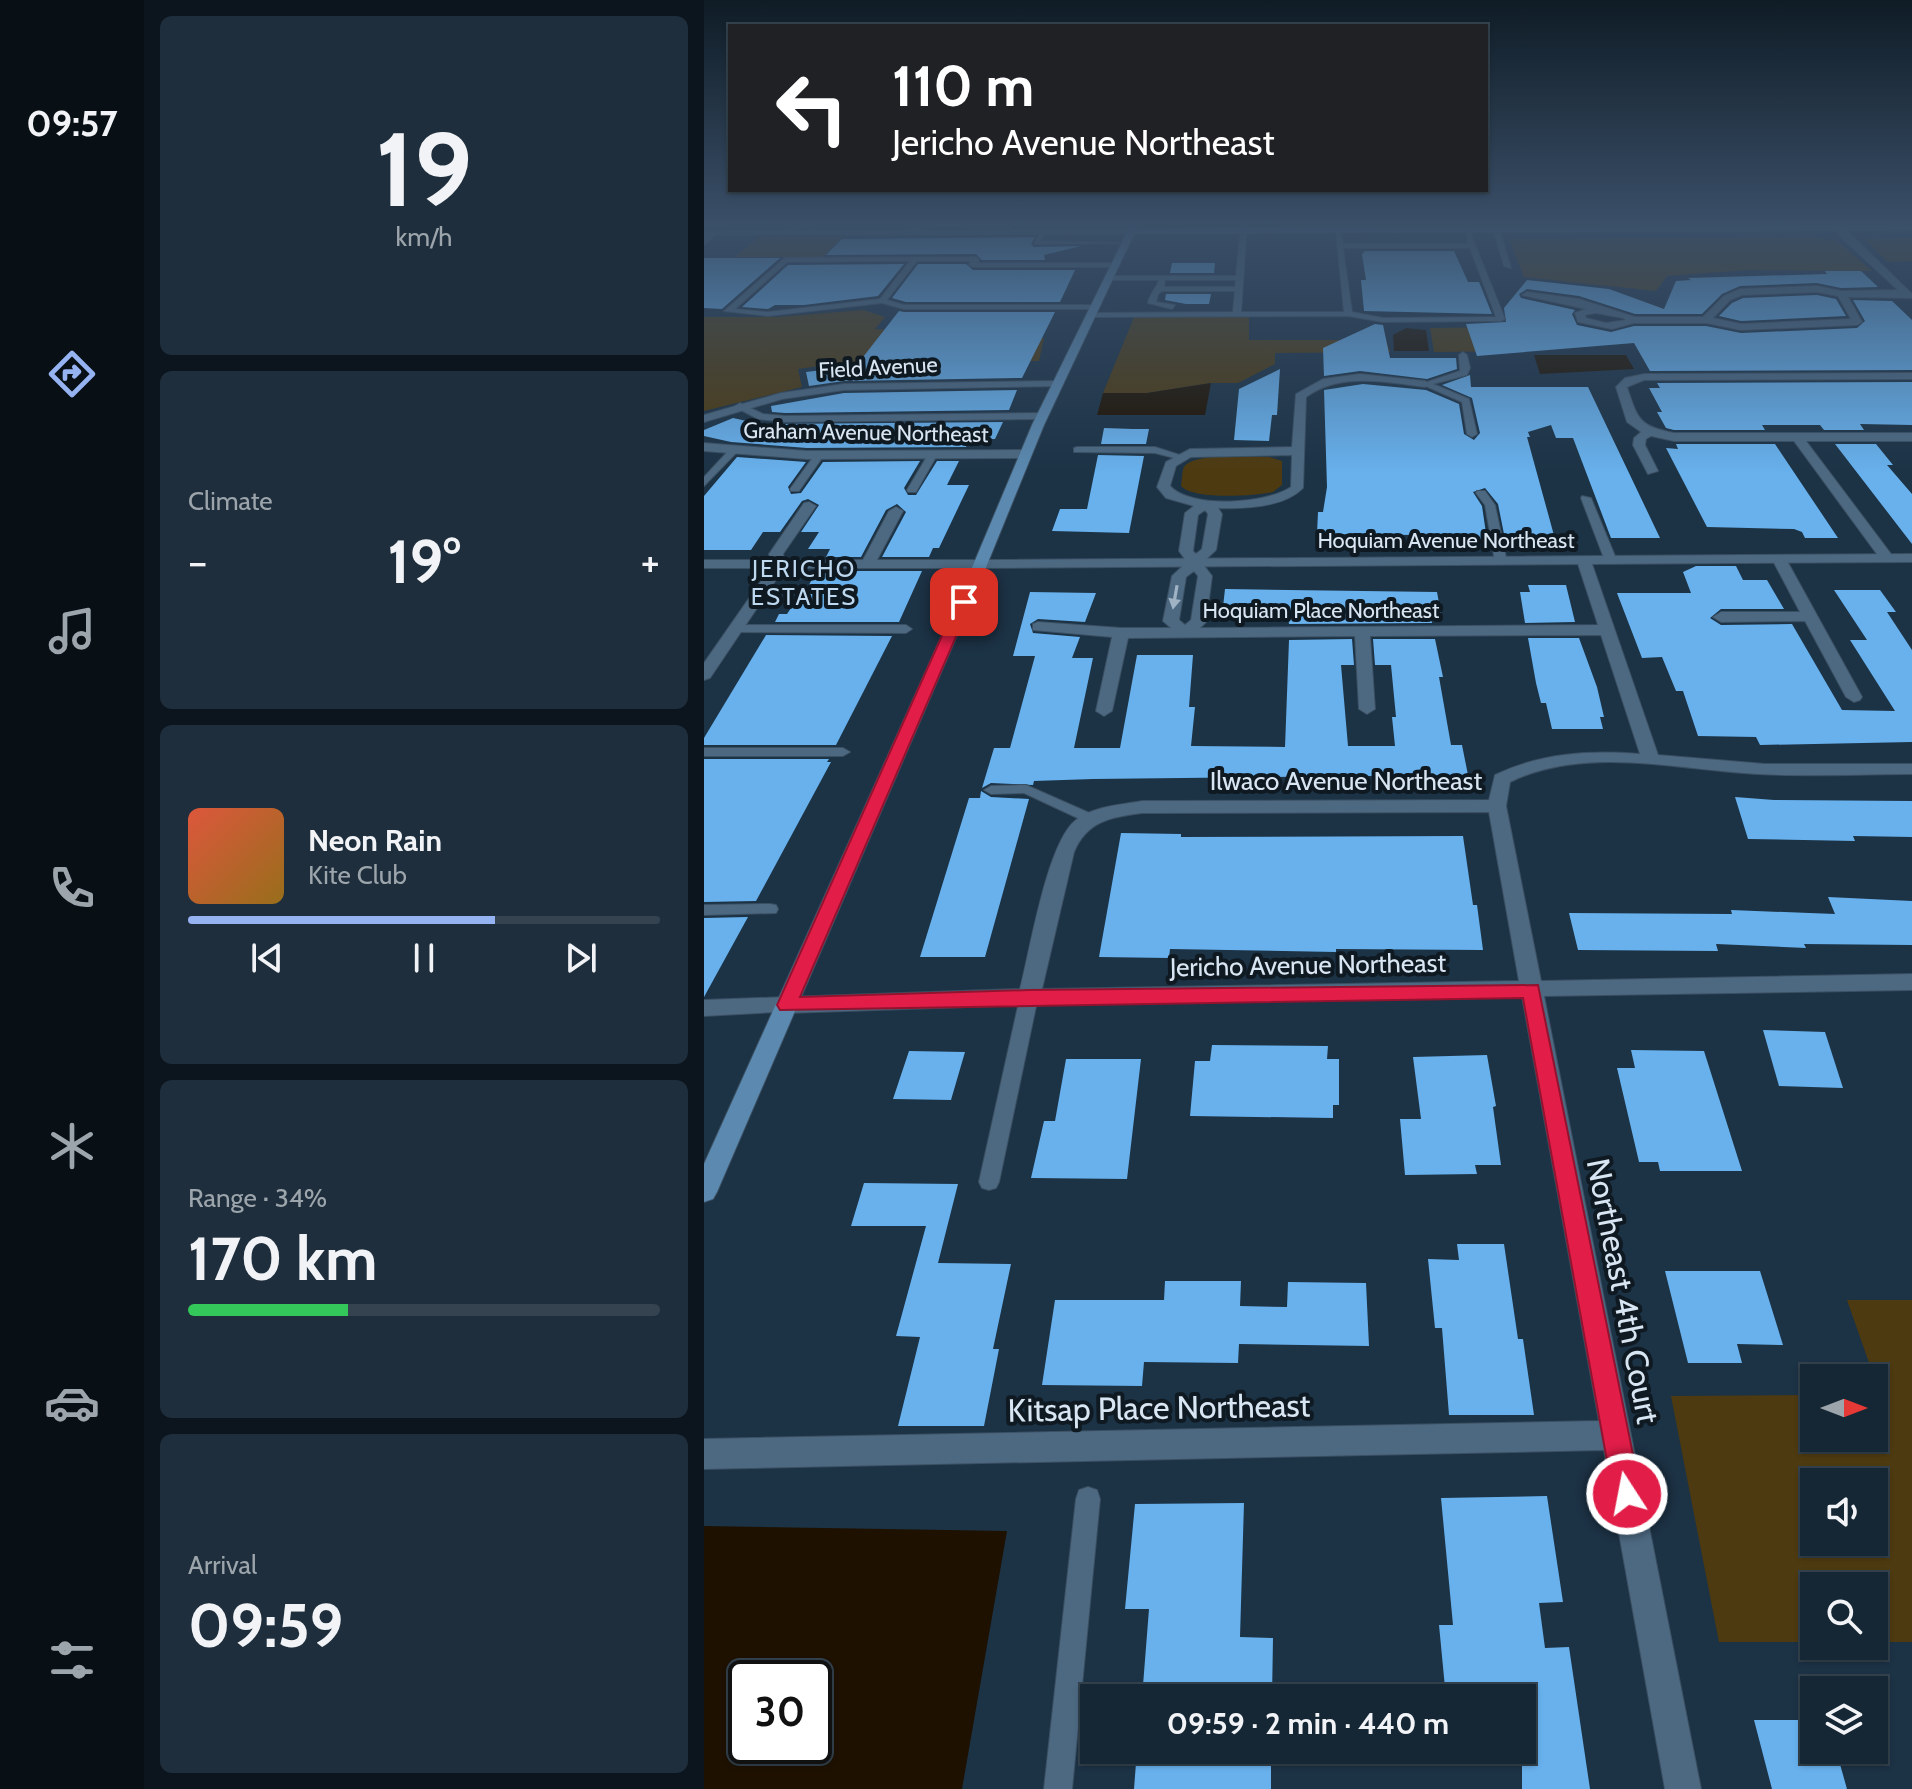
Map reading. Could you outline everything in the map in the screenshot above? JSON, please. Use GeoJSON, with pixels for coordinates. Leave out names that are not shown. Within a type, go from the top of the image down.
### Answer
{"type":"FeatureCollection","features":[{"type":"Feature","properties":{"kind":"main road"},"geometry":{"type":"LineString","coordinates":[[704,1192],[1042,416],[1095,307]]}},
{"type":"Feature","properties":{"kind":"street"},"geometry":{"type":"LineString","coordinates":[[1591,307],[1633,320]]}},
{"type":"Feature","properties":{"kind":"street"},"geometry":{"type":"LineString","coordinates":[[1706,320],[1718,307]]}},
{"type":"Feature","properties":{"kind":"street"},"geometry":{"type":"LineString","coordinates":[[1596,310],[1580,313],[1581,320],[1613,326],[1633,320],[1706,320],[1741,327],[1857,322],[1851,307]]}},
{"type":"Feature","properties":{"kind":"street"},"geometry":{"type":"LineString","coordinates":[[1912,376],[1660,377],[1636,378],[1624,382],[1621,387],[1633,422],[1649,432],[1674,437],[1912,437]]}},
{"type":"Feature","properties":{"kind":"street"},"geometry":{"type":"LineString","coordinates":[[1298,451],[1202,451],[1178,456],[1168,465],[1163,487],[1166,494],[1183,501],[1207,503],[1272,501],[1293,494],[1297,488],[1300,396],[1309,387],[1341,380],[1425,384]]}},
{"type":"Feature","properties":{"kind":"street","name":"Field Avenue"},"geometry":{"type":"LineString","coordinates":[[704,419],[781,396],[844,387],[1058,384]]}},
{"type":"Feature","properties":{"kind":"street"},"geometry":{"type":"LineString","coordinates":[[1649,432],[1640,438],[1639,445],[1652,471]]}},
{"type":"Feature","properties":{"kind":"street"},"geometry":{"type":"LineString","coordinates":[[1797,437],[1887,558]]}},
{"type":"Feature","properties":{"kind":"street","name":"Graham Avenue Northeast"},"geometry":{"type":"LineString","coordinates":[[704,447],[819,455],[1026,454]]}},
{"type":"Feature","properties":{"kind":"street"},"geometry":{"type":"LineString","coordinates":[[1207,503],[1192,513],[1186,551],[1196,563],[1205,576],[1198,622],[1185,632],[1171,621],[1179,576],[1196,563],[1209,550],[1215,514],[1207,503]]}},
{"type":"Feature","properties":{"kind":"street"},"geometry":{"type":"LineString","coordinates":[[704,675],[779,565],[776,554],[809,506]]}},
{"type":"Feature","properties":{"kind":"street"},"geometry":{"type":"LineString","coordinates":[[867,565],[896,511]]}},
{"type":"Feature","properties":{"kind":"street","name":"Hoquiam Avenue Northeast"},"geometry":{"type":"LineString","coordinates":[[704,564],[1912,558]]}},
{"type":"Feature","properties":{"kind":"street"},"geometry":{"type":"LineString","coordinates":[[1779,559],[1854,697]]}},
{"type":"Feature","properties":{"kind":"street"},"geometry":{"type":"LineString","coordinates":[[1584,561],[1650,758]]}},
{"type":"Feature","properties":{"kind":"street"},"geometry":{"type":"LineString","coordinates":[[1721,617],[1810,616]]}},
{"type":"Feature","properties":{"kind":"street","name":"Hoquiam Place Northeast"},"geometry":{"type":"LineString","coordinates":[[1038,627],[1121,633],[1605,630]]}},
{"type":"Feature","properties":{"kind":"street"},"geometry":{"type":"LineString","coordinates":[[1362,631],[1367,709]]}},
{"type":"Feature","properties":{"kind":"street"},"geometry":{"type":"LineString","coordinates":[[1104,711],[1121,633]]}},
{"type":"Feature","properties":{"kind":"street","name":"Ilwaco Avenue Northeast"},"geometry":{"type":"LineString","coordinates":[[1089,818],[1142,807],[1497,806],[1501,779],[1515,769],[1547,761],[1650,758],[1763,769],[1912,769]]}},
{"type":"Feature","properties":{"kind":"street","name":"Northeast 4th Court"},"geometry":{"type":"LineString","coordinates":[[1497,806],[1683,1789]]}},
{"type":"Feature","properties":{"kind":"street"},"geometry":{"type":"LineString","coordinates":[[1029,997],[1064,852],[1072,831],[1089,818]]}},
{"type":"Feature","properties":{"kind":"street","name":"Jericho Avenue Northeast"},"geometry":{"type":"LineString","coordinates":[[704,1008],[1029,997],[1912,982]]}},
{"type":"Feature","properties":{"kind":"street","name":"Kitsap Place Northeast"},"geometry":{"type":"LineString","coordinates":[[704,1454],[1616,1435]]}},
{"type":"Feature","properties":{"kind":"lane"},"geometry":{"type":"LineString","coordinates":[[732,307],[728,311],[768,314],[825,307]]}},
{"type":"Feature","properties":{"kind":"lane"},"geometry":{"type":"LineString","coordinates":[[927,307],[1237,310]]}},
{"type":"Feature","properties":{"kind":"lane"},"geometry":{"type":"LineString","coordinates":[[1186,307],[1348,314],[1383,320],[1501,319],[1496,307]]}},
{"type":"Feature","properties":{"kind":"lane"},"geometry":{"type":"LineString","coordinates":[[1347,307],[1348,314]]}},
{"type":"Feature","properties":{"kind":"lane"},"geometry":{"type":"LineString","coordinates":[[1425,384],[1464,373],[1463,355]]}},
{"type":"Feature","properties":{"kind":"lane"},"geometry":{"type":"LineString","coordinates":[[1425,384],[1466,401],[1472,434]]}},
{"type":"Feature","properties":{"kind":"lane"},"geometry":{"type":"LineString","coordinates":[[740,406],[761,417],[785,419],[1042,416]]}},
{"type":"Feature","properties":{"kind":"lane"},"geometry":{"type":"LineString","coordinates":[[704,483],[734,450]]}},
{"type":"Feature","properties":{"kind":"lane"},"geometry":{"type":"LineString","coordinates":[[1077,450],[1155,450],[1178,456]]}},
{"type":"Feature","properties":{"kind":"lane"},"geometry":{"type":"LineString","coordinates":[[795,489],[819,455]]}},
{"type":"Feature","properties":{"kind":"lane"},"geometry":{"type":"LineString","coordinates":[[912,490],[932,455]]}},
{"type":"Feature","properties":{"kind":"lane"},"geometry":{"type":"LineString","coordinates":[[1481,493],[1490,505],[1501,562]]}},
{"type":"Feature","properties":{"kind":"lane"},"geometry":{"type":"LineString","coordinates":[[1586,498],[1611,561]]}},
{"type":"Feature","properties":{"kind":"lane"},"geometry":{"type":"LineString","coordinates":[[735,629],[906,629]]}},
{"type":"Feature","properties":{"kind":"lane"},"geometry":{"type":"LineString","coordinates":[[704,752],[843,752]]}},
{"type":"Feature","properties":{"kind":"lane"},"geometry":{"type":"LineString","coordinates":[[991,790],[1026,789],[1089,818]]}},
{"type":"Feature","properties":{"kind":"lane"},"geometry":{"type":"LineString","coordinates":[[704,910],[770,909]]}},
{"type":"Feature","properties":{"kind":"lane"},"geometry":{"type":"LineString","coordinates":[[989,1182],[1029,997]]}},
{"type":"Feature","properties":{"kind":"lane"},"geometry":{"type":"LineString","coordinates":[[1058,1789],[1088,1499]]}},
{"type":"Feature","properties":{"kind":"shaded area"},"geometry":{"type":"Polygon","coordinates":[[[863,310],[885,317],[875,329],[894,330],[892,337],[1044,338],[1039,361],[847,362],[798,369],[802,387],[704,411],[704,317],[777,317],[863,310]]]}},
{"type":"Feature","properties":{"kind":"shaded area"},"geometry":{"type":"Polygon","coordinates":[[[1249,314],[1249,340],[1386,340],[1390,352],[1275,353],[1275,364],[1238,383],[1211,383],[1147,393],[1103,393],[1135,315],[1249,314]]]}},
{"type":"Feature","properties":{"kind":"shaded area"},"geometry":{"type":"Polygon","coordinates":[[[1516,327],[1526,351],[1434,352],[1430,328],[1516,327]]]}},
{"type":"Feature","properties":{"kind":"shaded area"},"geometry":{"type":"Polygon","coordinates":[[[1406,328],[1426,330],[1429,351],[1394,351],[1393,335],[1406,328]]]}},
{"type":"Feature","properties":{"kind":"shaded area"},"geometry":{"type":"Polygon","coordinates":[[[1534,355],[1626,355],[1634,369],[1540,374],[1534,355]]]}},
{"type":"Feature","properties":{"kind":"shaded area"},"geometry":{"type":"Polygon","coordinates":[[[1211,383],[1205,415],[1097,415],[1103,393],[1147,393],[1211,383]]]}},
{"type":"Feature","properties":{"kind":"shaded area"},"geometry":{"type":"Polygon","coordinates":[[[1269,457],[1282,461],[1282,485],[1273,492],[1210,495],[1181,486],[1184,467],[1199,459],[1269,457]]]}},
{"type":"Feature","properties":{"kind":"shaded area"},"geometry":{"type":"Polygon","coordinates":[[[1847,1300],[1912,1300],[1912,1642],[1888,1642],[1888,1572],[1800,1572],[1800,1642],[1719,1642],[1671,1396],[1800,1395],[1800,1452],[1888,1452],[1888,1364],[1869,1364],[1847,1300]]]}},
{"type":"Feature","properties":{"kind":"shaded area"},"geometry":{"type":"Polygon","coordinates":[[[704,1526],[1007,1531],[962,1789],[704,1789],[704,1526]]]}},
{"type":"Feature","properties":{"kind":"building"},"geometry":{"type":"Polygon","coordinates":[[[1364,307],[1489,307],[1492,314],[1364,311],[1364,307]]]}},
{"type":"Feature","properties":{"kind":"building"},"geometry":{"type":"Polygon","coordinates":[[[1615,307],[1660,307],[1709,307],[1702,314],[1635,314],[1615,307]]]}},
{"type":"Feature","properties":{"kind":"building"},"geometry":{"type":"Polygon","coordinates":[[[1728,307],[1841,307],[1846,316],[1741,321],[1719,316],[1728,307]]]}},
{"type":"Feature","properties":{"kind":"building"},"geometry":{"type":"Polygon","coordinates":[[[1857,307],[1899,307],[1912,320],[1912,370],[1650,371],[1634,343],[1477,356],[1466,324],[1506,322],[1504,308],[1575,310],[1572,314],[1577,325],[1611,332],[1634,326],[1706,326],[1741,333],[1857,328],[1865,321],[1857,307]]]}},
{"type":"Feature","properties":{"kind":"building"},"geometry":{"type":"Polygon","coordinates":[[[899,311],[1055,312],[1022,378],[844,381],[809,386],[806,372],[856,366],[899,311]]]}},
{"type":"Feature","properties":{"kind":"building"},"geometry":{"type":"Polygon","coordinates":[[[1375,324],[1383,325],[1390,358],[1456,358],[1457,369],[1427,379],[1360,371],[1324,376],[1323,348],[1375,324]]]}},
{"type":"Feature","properties":{"kind":"building"},"geometry":{"type":"Polygon","coordinates":[[[1280,369],[1277,415],[1272,415],[1269,441],[1234,440],[1239,389],[1280,369]]]}},
{"type":"Feature","properties":{"kind":"building"},"geometry":{"type":"Polygon","coordinates":[[[1470,375],[1471,387],[1588,387],[1660,538],[1611,538],[1573,438],[1556,438],[1551,425],[1528,432],[1530,437],[1527,437],[1555,539],[1505,539],[1498,504],[1485,488],[1473,492],[1482,506],[1487,540],[1416,541],[1414,535],[1317,534],[1318,512],[1323,512],[1327,487],[1324,390],[1363,384],[1426,390],[1459,404],[1464,434],[1474,440],[1480,433],[1472,398],[1442,385],[1470,375]]]}},
{"type":"Feature","properties":{"kind":"building"},"geometry":{"type":"Polygon","coordinates":[[[1912,382],[1912,425],[1860,424],[1864,430],[1824,430],[1820,425],[1762,425],[1765,430],[1674,430],[1666,428],[1657,412],[1662,412],[1649,388],[1660,388],[1657,383],[1912,382]]]}},
{"type":"Feature","properties":{"kind":"building"},"geometry":{"type":"Polygon","coordinates":[[[1017,390],[1009,410],[785,413],[772,412],[771,406],[844,393],[1017,390]]]}},
{"type":"Feature","properties":{"kind":"building"},"geometry":{"type":"Polygon","coordinates":[[[733,418],[774,427],[773,424],[1003,422],[995,439],[970,439],[966,447],[807,448],[731,442],[704,436],[704,430],[733,418]]]}},
{"type":"Feature","properties":{"kind":"building"},"geometry":{"type":"Polygon","coordinates":[[[1104,428],[1149,429],[1146,444],[1101,444],[1104,428]]]}},
{"type":"Feature","properties":{"kind":"building"},"geometry":{"type":"Polygon","coordinates":[[[1676,444],[1775,444],[1838,538],[1805,538],[1802,532],[1794,529],[1707,527],[1666,448],[1678,449],[1676,444]]]}},
{"type":"Feature","properties":{"kind":"building"},"geometry":{"type":"Polygon","coordinates":[[[1835,444],[1876,444],[1893,465],[1887,465],[1912,494],[1912,544],[1835,444]]]}},
{"type":"Feature","properties":{"kind":"building"},"geometry":{"type":"Polygon","coordinates":[[[1098,455],[1144,456],[1129,533],[1052,531],[1060,509],[1087,509],[1098,455]]]}},
{"type":"Feature","properties":{"kind":"building"},"geometry":{"type":"Polygon","coordinates":[[[737,457],[806,462],[788,487],[791,494],[801,493],[823,462],[920,461],[904,488],[908,495],[916,495],[937,461],[959,461],[947,485],[969,485],[939,548],[933,548],[929,557],[882,557],[906,512],[897,504],[886,510],[861,557],[826,557],[830,549],[808,549],[819,532],[801,532],[819,505],[808,499],[802,501],[780,532],[763,532],[751,550],[704,550],[704,496],[737,457]]]}},
{"type":"Feature","properties":{"kind":"building"},"geometry":{"type":"Polygon","coordinates":[[[1696,566],[1736,566],[1743,580],[1767,580],[1784,609],[1721,609],[1710,618],[1721,625],[1792,624],[1842,710],[1895,711],[1850,640],[1867,640],[1834,590],[1880,590],[1896,612],[1887,612],[1912,650],[1912,742],[1760,745],[1756,737],[1698,736],[1683,691],[1676,691],[1662,657],[1642,658],[1617,593],[1691,593],[1683,572],[1696,566]]]}},
{"type":"Feature","properties":{"kind":"building"},"geometry":{"type":"Polygon","coordinates":[[[817,571],[922,571],[899,622],[775,622],[779,614],[787,614],[793,605],[797,605],[817,571]]]}},
{"type":"Feature","properties":{"kind":"building"},"geometry":{"type":"Polygon","coordinates":[[[1528,585],[1566,585],[1575,622],[1525,623],[1520,592],[1530,592],[1528,585]]]}},
{"type":"Feature","properties":{"kind":"building"},"geometry":{"type":"Polygon","coordinates":[[[1225,589],[1437,592],[1441,614],[1430,614],[1432,623],[1289,624],[1288,617],[1222,616],[1225,589]]]}},
{"type":"Feature","properties":{"kind":"building"},"geometry":{"type":"Polygon","coordinates":[[[1030,592],[1096,593],[1085,622],[1038,619],[1030,624],[1033,633],[1080,637],[1072,658],[1093,658],[1074,748],[1120,748],[1137,655],[1193,655],[1189,707],[1195,707],[1191,746],[1285,747],[1289,640],[1352,639],[1354,665],[1341,665],[1348,746],[1395,746],[1392,717],[1396,717],[1391,665],[1375,665],[1373,639],[1435,639],[1451,745],[1462,745],[1468,775],[1093,779],[1034,781],[1033,785],[991,783],[982,788],[994,748],[1010,748],[1035,656],[1013,656],[1030,592]]]}},
{"type":"Feature","properties":{"kind":"building"},"geometry":{"type":"Polygon","coordinates":[[[766,635],[892,636],[836,745],[704,745],[704,738],[766,635]]]}},
{"type":"Feature","properties":{"kind":"building"},"geometry":{"type":"Polygon","coordinates":[[[1528,638],[1579,638],[1597,687],[1604,717],[1600,717],[1603,729],[1552,729],[1546,703],[1541,703],[1528,638]]]}},
{"type":"Feature","properties":{"kind":"building"},"geometry":{"type":"Polygon","coordinates":[[[704,759],[829,759],[827,762],[831,762],[756,901],[704,902],[704,759]]]}},
{"type":"Feature","properties":{"kind":"building"},"geometry":{"type":"Polygon","coordinates":[[[981,791],[991,797],[1029,799],[985,957],[920,957],[969,798],[980,798],[981,791]]]}},
{"type":"Feature","properties":{"kind":"building"},"geometry":{"type":"Polygon","coordinates":[[[1735,797],[1912,801],[1912,837],[1853,836],[1855,841],[1748,839],[1735,797]]]}},
{"type":"Feature","properties":{"kind":"building"},"geometry":{"type":"Polygon","coordinates":[[[1121,833],[1181,834],[1181,837],[1463,836],[1483,950],[1336,949],[1336,952],[1170,949],[1169,958],[1099,957],[1121,833]]]}},
{"type":"Feature","properties":{"kind":"building"},"geometry":{"type":"Polygon","coordinates":[[[1828,897],[1912,901],[1912,945],[1804,944],[1806,948],[1716,944],[1718,951],[1578,950],[1569,913],[1732,914],[1731,910],[1835,914],[1828,897]]]}},
{"type":"Feature","properties":{"kind":"building"},"geometry":{"type":"Polygon","coordinates":[[[748,917],[704,997],[704,918],[748,917]]]}},
{"type":"Feature","properties":{"kind":"building"},"geometry":{"type":"Polygon","coordinates":[[[1763,1030],[1825,1032],[1843,1088],[1779,1086],[1763,1030]]]}},
{"type":"Feature","properties":{"kind":"building"},"geometry":{"type":"Polygon","coordinates":[[[1212,1045],[1328,1046],[1327,1059],[1339,1059],[1339,1105],[1333,1105],[1333,1118],[1190,1116],[1195,1061],[1210,1061],[1212,1045]]]}},
{"type":"Feature","properties":{"kind":"building"},"geometry":{"type":"Polygon","coordinates":[[[1631,1050],[1704,1051],[1742,1171],[1660,1171],[1658,1162],[1639,1162],[1617,1068],[1635,1068],[1631,1050]]]}},
{"type":"Feature","properties":{"kind":"building"},"geometry":{"type":"Polygon","coordinates":[[[909,1051],[965,1052],[951,1100],[893,1099],[909,1051]]]}},
{"type":"Feature","properties":{"kind":"building"},"geometry":{"type":"Polygon","coordinates":[[[1487,1055],[1496,1106],[1493,1107],[1501,1165],[1475,1165],[1477,1174],[1405,1175],[1400,1119],[1421,1119],[1413,1057],[1487,1055]]]}},
{"type":"Feature","properties":{"kind":"building"},"geometry":{"type":"Polygon","coordinates":[[[1066,1059],[1141,1059],[1127,1179],[1031,1178],[1044,1121],[1055,1121],[1066,1059]]]}},
{"type":"Feature","properties":{"kind":"building"},"geometry":{"type":"Polygon","coordinates":[[[864,1183],[958,1184],[938,1263],[1011,1264],[993,1349],[999,1349],[984,1426],[898,1426],[920,1337],[896,1336],[926,1226],[851,1226],[864,1183]]]}},
{"type":"Feature","properties":{"kind":"building"},"geometry":{"type":"Polygon","coordinates":[[[1457,1244],[1504,1244],[1518,1339],[1523,1339],[1534,1415],[1449,1415],[1442,1328],[1435,1328],[1428,1259],[1459,1260],[1457,1244]]]}},
{"type":"Feature","properties":{"kind":"building"},"geometry":{"type":"Polygon","coordinates":[[[1665,1271],[1760,1271],[1783,1345],[1737,1344],[1742,1363],[1688,1363],[1665,1271]]]}},
{"type":"Feature","properties":{"kind":"building"},"geometry":{"type":"Polygon","coordinates":[[[1165,1281],[1241,1281],[1240,1306],[1287,1307],[1288,1282],[1366,1283],[1369,1346],[1239,1344],[1238,1363],[1144,1362],[1142,1386],[1042,1385],[1055,1300],[1164,1300],[1165,1281]]]}},
{"type":"Feature","properties":{"kind":"building"},"geometry":{"type":"Polygon","coordinates":[[[1547,1496],[1563,1602],[1539,1603],[1545,1648],[1569,1647],[1590,1789],[1522,1789],[1522,1764],[1536,1764],[1536,1684],[1445,1684],[1439,1625],[1453,1625],[1441,1498],[1547,1496]]]}},
{"type":"Feature","properties":{"kind":"building"},"geometry":{"type":"Polygon","coordinates":[[[1244,1503],[1240,1637],[1273,1638],[1272,1684],[1143,1684],[1149,1609],[1125,1609],[1135,1504],[1244,1503]]]}},
{"type":"Feature","properties":{"kind":"building"},"geometry":{"type":"Polygon","coordinates":[[[1754,1720],[1800,1720],[1800,1764],[1840,1764],[1847,1789],[1772,1789],[1754,1720]]]}},
{"type":"Feature","properties":{"kind":"building"},"geometry":{"type":"Polygon","coordinates":[[[1136,1764],[1271,1764],[1271,1789],[1134,1789],[1136,1764]]]}},
{"type":"Feature","properties":{"kind":"district","name":"JERICHO ESTATES"},"geometry":{"type":"Point","coordinates":[804,583]}},
{"type":"Feature","properties":{"kind":"route"},"geometry":{"type":"LineString","coordinates":[[964,602],[787,1005],[1029,997],[1531,990],[1627,1494]]}}]}
